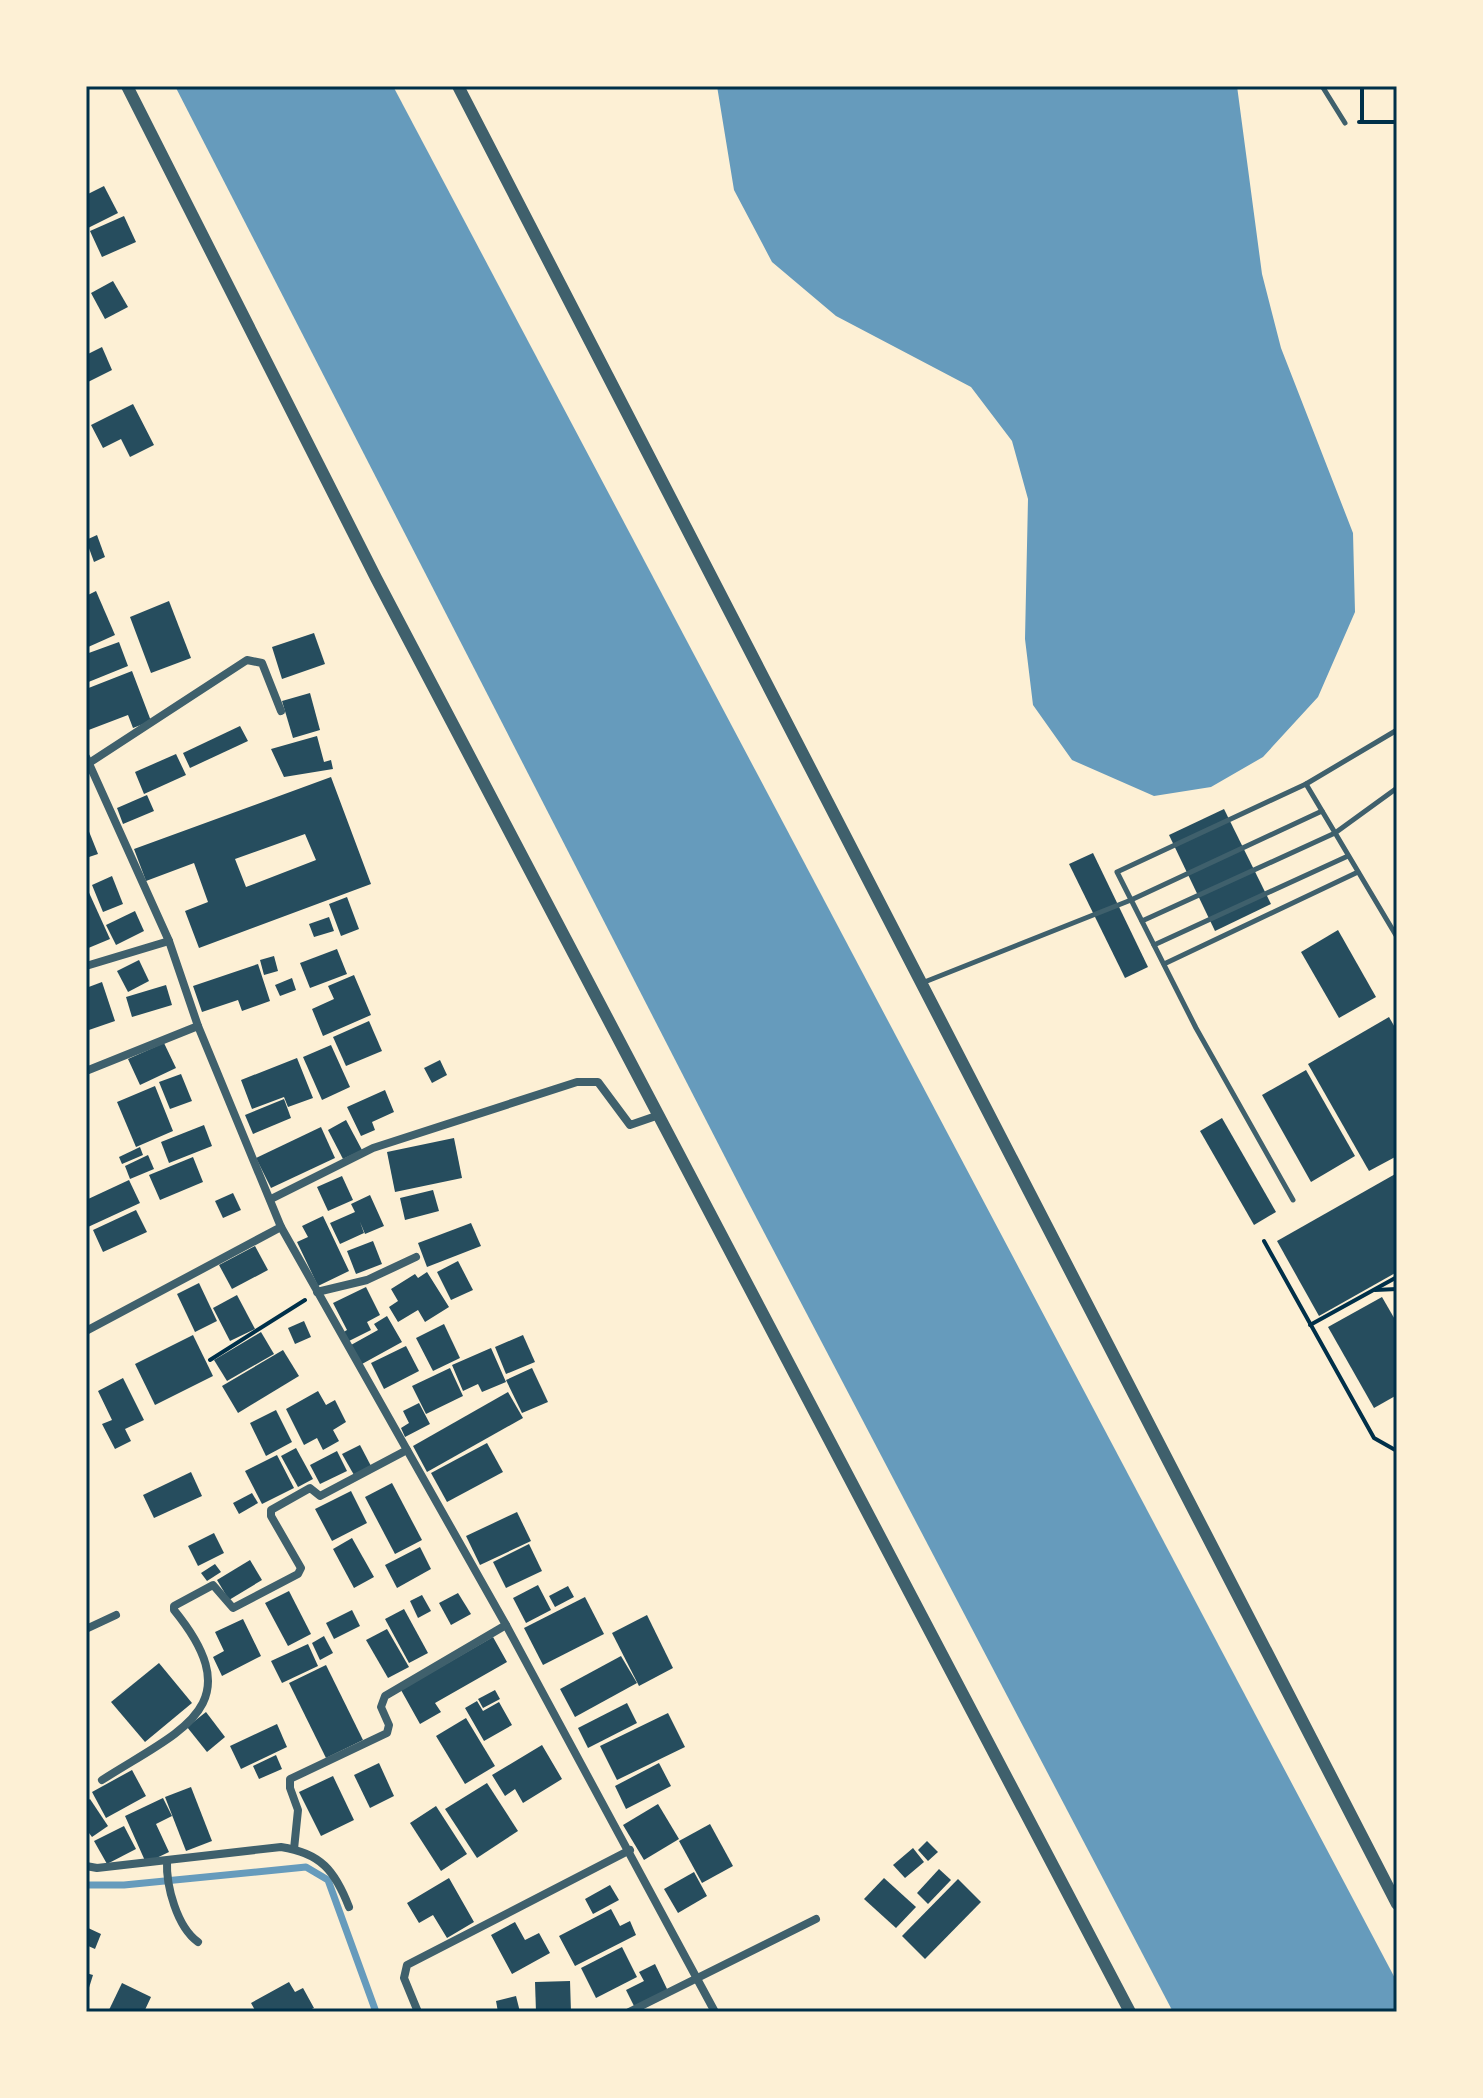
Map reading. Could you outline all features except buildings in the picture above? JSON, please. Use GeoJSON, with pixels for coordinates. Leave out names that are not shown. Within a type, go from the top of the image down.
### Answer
{"type":"FeatureCollection","features":[{"type":"Feature","properties":{"kind":"street"},"geometry":{"type":"LineString","coordinates":[[127,86],[376,578],[1130,2012]]}},
{"type":"Feature","properties":{"kind":"street"},"geometry":{"type":"LineString","coordinates":[[458,86],[1397,1904]]}},
{"type":"Feature","properties":{"kind":"street"},"geometry":{"type":"LineString","coordinates":[[281,711],[262,663],[247,660],[87,760],[169,941],[198,1026],[281,1227],[506,1625],[715,2012]]}},
{"type":"Feature","properties":{"kind":"street"},"geometry":{"type":"LineString","coordinates":[[86,966],[169,941]]}},
{"type":"Feature","properties":{"kind":"street"},"geometry":{"type":"LineString","coordinates":[[86,1071],[198,1026]]}},
{"type":"Feature","properties":{"kind":"street"},"geometry":{"type":"LineString","coordinates":[[271,1199],[373,1148],[577,1082],[598,1082],[630,1125],[659,1115]]}},
{"type":"Feature","properties":{"kind":"street"},"geometry":{"type":"LineString","coordinates":[[86,1331],[281,1227]]}},
{"type":"Feature","properties":{"kind":"street"},"geometry":{"type":"LineString","coordinates":[[317,1292],[367,1280],[416,1257]]}},
{"type":"Feature","properties":{"kind":"street"},"geometry":{"type":"LineString","coordinates":[[102,1780],[176,1733],[191,1719],[209,1690],[211,1677],[202,1650],[174,1606],[213,1585],[233,1608],[298,1574],[301,1568],[271,1516],[271,1510],[310,1488],[320,1496],[407,1450]]}},
{"type":"Feature","properties":{"kind":"street"},"geometry":{"type":"LineString","coordinates":[[86,1629],[116,1615]]}},
{"type":"Feature","properties":{"kind":"street"},"geometry":{"type":"LineString","coordinates":[[294,1849],[298,1810],[290,1779],[387,1733],[389,1725],[381,1707],[385,1696],[506,1625]]}},
{"type":"Feature","properties":{"kind":"street"},"geometry":{"type":"LineString","coordinates":[[86,1866],[166,1864],[281,1847],[294,1849],[326,1864],[335,1874],[349,1907]]}},
{"type":"Feature","properties":{"kind":"street"},"geometry":{"type":"LineString","coordinates":[[418,2012],[404,1978],[407,1965],[630,1850]]}},
{"type":"Feature","properties":{"kind":"street"},"geometry":{"type":"LineString","coordinates":[[166,1864],[184,1929],[198,1942]]}},
{"type":"Feature","properties":{"kind":"street"},"geometry":{"type":"LineString","coordinates":[[629,2012],[698,1981],[816,1919]]}},
{"type":"Feature","properties":{"kind":"lane"},"geometry":{"type":"LineString","coordinates":[[1322,86],[1345,123]]}},
{"type":"Feature","properties":{"kind":"lane"},"geometry":{"type":"LineString","coordinates":[[1293,1200],[1117,872],[1306,784],[1397,730]]}},
{"type":"Feature","properties":{"kind":"lane"},"geometry":{"type":"LineString","coordinates":[[1306,784],[1397,937]]}},
{"type":"Feature","properties":{"kind":"lane"},"geometry":{"type":"LineString","coordinates":[[1142,921],[1335,833],[1397,788]]}},
{"type":"Feature","properties":{"kind":"lane"},"geometry":{"type":"LineString","coordinates":[[921,983],[1131,900],[1322,811]]}},
{"type":"Feature","properties":{"kind":"lane"},"geometry":{"type":"LineString","coordinates":[[1154,945],[1348,856]]}},
{"type":"Feature","properties":{"kind":"lane"},"geometry":{"type":"LineString","coordinates":[[1164,964],[1358,872]]}},
{"type":"Feature","properties":{"kind":"path"},"geometry":{"type":"LineString","coordinates":[[1362,86],[1362,122]]}},
{"type":"Feature","properties":{"kind":"path"},"geometry":{"type":"LineString","coordinates":[[1345,123],[1397,122]]}},
{"type":"Feature","properties":{"kind":"path"},"geometry":{"type":"LineString","coordinates":[[1264,1241],[1374,1438],[1397,1451]]}},
{"type":"Feature","properties":{"kind":"path"},"geometry":{"type":"LineString","coordinates":[[1310,1325],[1397,1277]]}},
{"type":"Feature","properties":{"kind":"path"},"geometry":{"type":"LineString","coordinates":[[1373,1290],[1397,1289]]}},
{"type":"Feature","properties":{"kind":"path"},"geometry":{"type":"LineString","coordinates":[[210,1360],[317,1292]]}},
{"type":"Feature","properties":{"kind":"water"},"geometry":{"type":"Polygon","coordinates":[[[175,86],[393,86],[1397,1982],[1397,2012],[1173,2012],[745,1196],[175,86]]]}},
{"type":"Feature","properties":{"kind":"water"},"geometry":{"type":"Polygon","coordinates":[[[717,86],[1237,86],[1262,274],[1281,348],[1353,533],[1355,612],[1318,697],[1263,757],[1211,787],[1154,796],[1072,760],[1033,705],[1025,639],[1028,499],[1012,441],[971,387],[836,316],[772,262],[734,190],[717,86]]]}},
{"type":"Feature","properties":{"kind":"waterway"},"geometry":{"type":"LineString","coordinates":[[86,1885],[124,1885],[306,1867],[328,1880],[376,2012]]}}]}
